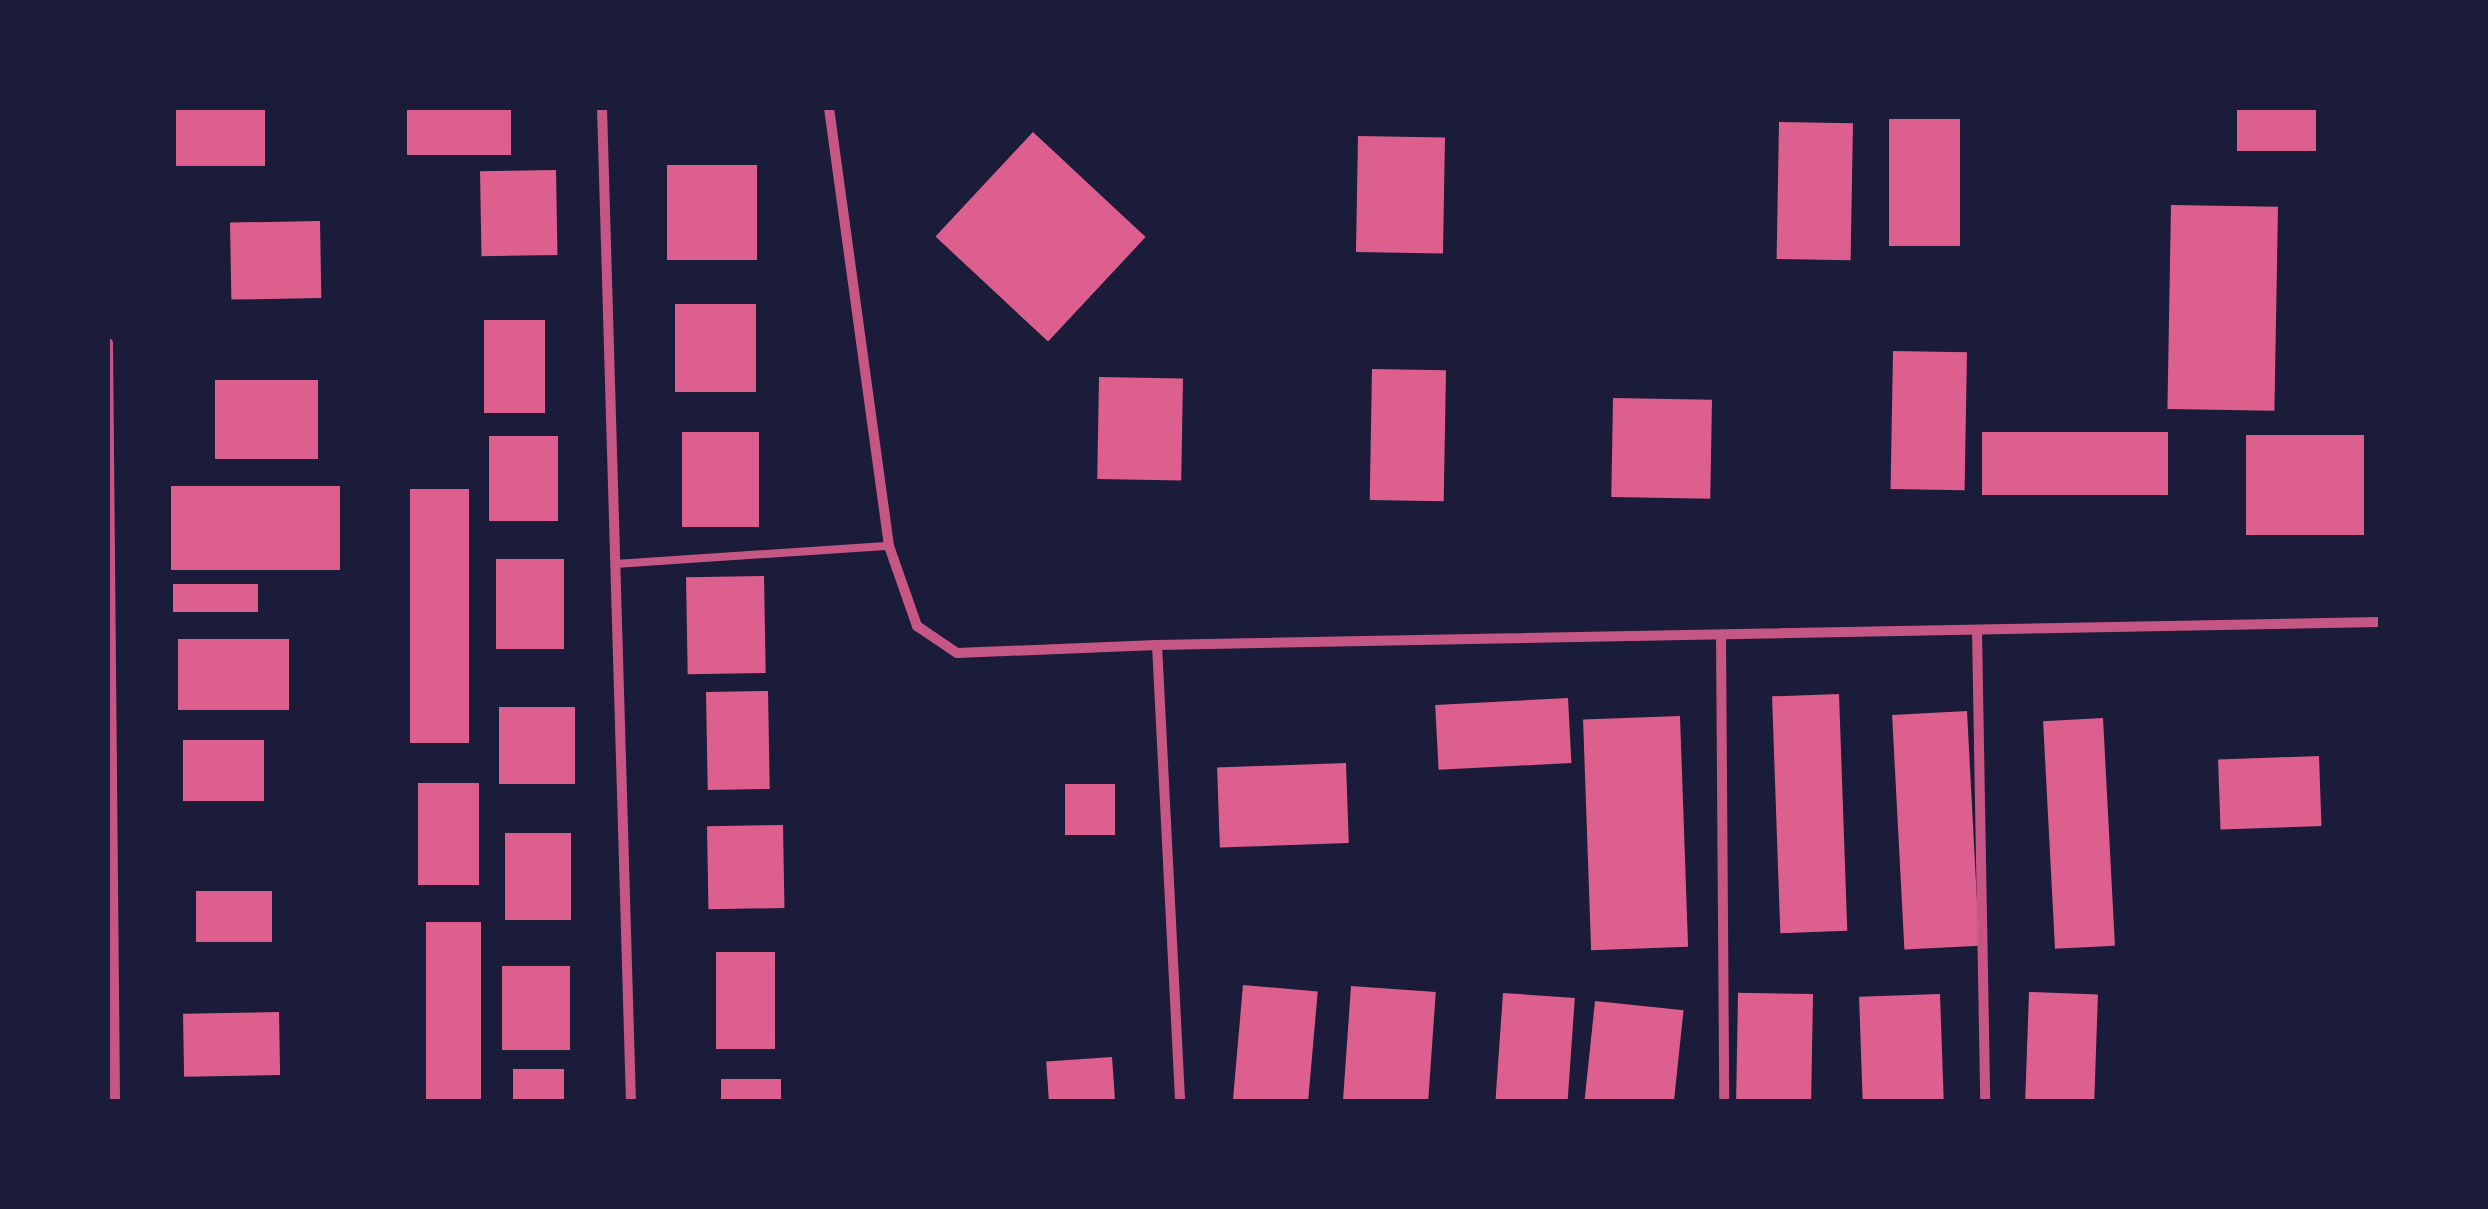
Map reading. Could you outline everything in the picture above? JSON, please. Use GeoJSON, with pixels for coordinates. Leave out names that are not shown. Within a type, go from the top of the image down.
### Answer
{"type":"FeatureCollection","features":[{"type":"Feature","properties":{"kind":"street"},"geometry":{"type":"LineString","coordinates":[[602,108],[631,1102]]}},
{"type":"Feature","properties":{"kind":"street"},"geometry":{"type":"LineString","coordinates":[[829,108],[889,546],[918,626],[958,654],[1158,644],[2380,622]]}},
{"type":"Feature","properties":{"kind":"street"},"geometry":{"type":"LineString","coordinates":[[108,344],[115,1102]]}},
{"type":"Feature","properties":{"kind":"street"},"geometry":{"type":"LineString","coordinates":[[1978,630],[1985,1102]]}},
{"type":"Feature","properties":{"kind":"street"},"geometry":{"type":"LineString","coordinates":[[1720,634],[1724,1102]]}},
{"type":"Feature","properties":{"kind":"street"},"geometry":{"type":"LineString","coordinates":[[1158,644],[1180,1102]]}},
{"type":"Feature","properties":{"kind":"lane"},"geometry":{"type":"LineString","coordinates":[[615,564],[889,546]]}},
{"type":"Feature","properties":{"kind":"building"},"geometry":{"type":"Polygon","coordinates":[[[176,108],[265,108],[265,166],[176,166],[176,108]]]}},
{"type":"Feature","properties":{"kind":"building"},"geometry":{"type":"Polygon","coordinates":[[[407,108],[511,108],[511,155],[407,155],[407,108]]]}},
{"type":"Feature","properties":{"kind":"building"},"geometry":{"type":"Polygon","coordinates":[[[2237,108],[2316,108],[2316,151],[2237,151],[2237,108]]]}},
{"type":"Feature","properties":{"kind":"building"},"geometry":{"type":"Polygon","coordinates":[[[1889,119],[1960,119],[1960,246],[1889,246],[1889,119]]]}},
{"type":"Feature","properties":{"kind":"building"},"geometry":{"type":"Polygon","coordinates":[[[1779,122],[1853,123],[1851,260],[1777,259],[1779,122]]]}},
{"type":"Feature","properties":{"kind":"building"},"geometry":{"type":"Polygon","coordinates":[[[1033,132],[1146,237],[1048,342],[935,237],[1033,132]]]}},
{"type":"Feature","properties":{"kind":"building"},"geometry":{"type":"Polygon","coordinates":[[[1358,136],[1445,138],[1443,254],[1356,252],[1358,136]]]}},
{"type":"Feature","properties":{"kind":"building"},"geometry":{"type":"Polygon","coordinates":[[[667,165],[757,165],[757,260],[667,260],[667,165]]]}},
{"type":"Feature","properties":{"kind":"building"},"geometry":{"type":"Polygon","coordinates":[[[556,170],[557,255],[481,256],[480,171],[556,170]]]}},
{"type":"Feature","properties":{"kind":"building"},"geometry":{"type":"Polygon","coordinates":[[[2171,205],[2278,207],[2274,411],[2167,409],[2171,205]]]}},
{"type":"Feature","properties":{"kind":"building"},"geometry":{"type":"Polygon","coordinates":[[[320,221],[321,298],[231,300],[230,223],[320,221]]]}},
{"type":"Feature","properties":{"kind":"building"},"geometry":{"type":"Polygon","coordinates":[[[675,304],[756,304],[756,392],[675,392],[675,304]]]}},
{"type":"Feature","properties":{"kind":"building"},"geometry":{"type":"Polygon","coordinates":[[[484,320],[545,320],[545,413],[484,413],[484,320]]]}},
{"type":"Feature","properties":{"kind":"building"},"geometry":{"type":"Polygon","coordinates":[[[1893,351],[1967,352],[1965,490],[1891,489],[1893,351]]]}},
{"type":"Feature","properties":{"kind":"building"},"geometry":{"type":"Polygon","coordinates":[[[1372,369],[1446,370],[1444,501],[1370,500],[1372,369]]]}},
{"type":"Feature","properties":{"kind":"building"},"geometry":{"type":"Polygon","coordinates":[[[1099,377],[1183,378],[1181,480],[1097,479],[1099,377]]]}},
{"type":"Feature","properties":{"kind":"building"},"geometry":{"type":"Polygon","coordinates":[[[215,380],[318,380],[318,459],[215,459],[215,380]]]}},
{"type":"Feature","properties":{"kind":"building"},"geometry":{"type":"Polygon","coordinates":[[[1613,398],[1712,400],[1710,499],[1611,497],[1613,398]]]}},
{"type":"Feature","properties":{"kind":"building"},"geometry":{"type":"Polygon","coordinates":[[[682,432],[759,432],[759,527],[682,527],[682,432]]]}},
{"type":"Feature","properties":{"kind":"building"},"geometry":{"type":"Polygon","coordinates":[[[1982,432],[2168,432],[2168,495],[1982,495],[1982,432]]]}},
{"type":"Feature","properties":{"kind":"building"},"geometry":{"type":"Polygon","coordinates":[[[2246,435],[2364,435],[2364,535],[2246,535],[2246,435]]]}},
{"type":"Feature","properties":{"kind":"building"},"geometry":{"type":"Polygon","coordinates":[[[489,436],[558,436],[558,521],[489,521],[489,436]]]}},
{"type":"Feature","properties":{"kind":"building"},"geometry":{"type":"Polygon","coordinates":[[[171,486],[340,486],[340,570],[171,570],[171,486]]]}},
{"type":"Feature","properties":{"kind":"building"},"geometry":{"type":"Polygon","coordinates":[[[410,489],[469,489],[469,743],[410,743],[410,489]]]}},
{"type":"Feature","properties":{"kind":"building"},"geometry":{"type":"Polygon","coordinates":[[[496,559],[564,559],[564,649],[496,649],[496,559]]]}},
{"type":"Feature","properties":{"kind":"building"},"geometry":{"type":"Polygon","coordinates":[[[764,576],[766,673],[688,674],[686,577],[764,576]]]}},
{"type":"Feature","properties":{"kind":"building"},"geometry":{"type":"Polygon","coordinates":[[[173,584],[258,584],[258,612],[173,612],[173,584]]]}},
{"type":"Feature","properties":{"kind":"building"},"geometry":{"type":"Polygon","coordinates":[[[178,639],[289,639],[289,710],[178,710],[178,639]]]}},
{"type":"Feature","properties":{"kind":"building"},"geometry":{"type":"Polygon","coordinates":[[[768,691],[770,789],[708,790],[706,692],[768,691]]]}},
{"type":"Feature","properties":{"kind":"building"},"geometry":{"type":"Polygon","coordinates":[[[1839,694],[1847,931],[1780,933],[1772,696],[1839,694]]]}},
{"type":"Feature","properties":{"kind":"building"},"geometry":{"type":"Polygon","coordinates":[[[1568,698],[1571,763],[1439,770],[1435,705],[1568,698]]]}},
{"type":"Feature","properties":{"kind":"building"},"geometry":{"type":"Polygon","coordinates":[[[499,707],[575,707],[575,784],[499,784],[499,707]]]}},
{"type":"Feature","properties":{"kind":"building"},"geometry":{"type":"Polygon","coordinates":[[[1967,711],[1979,946],[1904,950],[1892,715],[1967,711]]]}},
{"type":"Feature","properties":{"kind":"building"},"geometry":{"type":"Polygon","coordinates":[[[1680,716],[1688,947],[1591,950],[1583,719],[1680,716]]]}},
{"type":"Feature","properties":{"kind":"building"},"geometry":{"type":"Polygon","coordinates":[[[2103,718],[2115,946],[2055,949],[2043,721],[2103,718]]]}},
{"type":"Feature","properties":{"kind":"building"},"geometry":{"type":"Polygon","coordinates":[[[183,740],[264,740],[264,801],[183,801],[183,740]]]}},
{"type":"Feature","properties":{"kind":"building"},"geometry":{"type":"Polygon","coordinates":[[[2319,756],[2321,826],[2221,829],[2218,760],[2319,756]]]}},
{"type":"Feature","properties":{"kind":"building"},"geometry":{"type":"Polygon","coordinates":[[[1346,763],[1349,843],[1220,847],[1217,768],[1346,763]]]}},
{"type":"Feature","properties":{"kind":"building"},"geometry":{"type":"Polygon","coordinates":[[[418,783],[479,783],[479,885],[418,885],[418,783]]]}},
{"type":"Feature","properties":{"kind":"building"},"geometry":{"type":"Polygon","coordinates":[[[1065,784],[1115,784],[1115,835],[1065,835],[1065,784]]]}},
{"type":"Feature","properties":{"kind":"building"},"geometry":{"type":"Polygon","coordinates":[[[783,825],[784,908],[708,909],[707,826],[783,825]]]}},
{"type":"Feature","properties":{"kind":"building"},"geometry":{"type":"Polygon","coordinates":[[[505,833],[571,833],[571,920],[505,920],[505,833]]]}},
{"type":"Feature","properties":{"kind":"building"},"geometry":{"type":"Polygon","coordinates":[[[196,891],[272,891],[272,942],[196,942],[196,891]]]}},
{"type":"Feature","properties":{"kind":"building"},"geometry":{"type":"Polygon","coordinates":[[[426,922],[481,922],[481,1102],[426,1102],[426,922]]]}},
{"type":"Feature","properties":{"kind":"building"},"geometry":{"type":"Polygon","coordinates":[[[716,952],[775,952],[775,1049],[716,1049],[716,952]]]}},
{"type":"Feature","properties":{"kind":"building"},"geometry":{"type":"Polygon","coordinates":[[[502,966],[570,966],[570,1050],[502,1050],[502,966]]]}},
{"type":"Feature","properties":{"kind":"building"},"geometry":{"type":"Polygon","coordinates":[[[1243,985],[1318,992],[1308,1102],[1233,1102],[1243,985]]]}},
{"type":"Feature","properties":{"kind":"building"},"geometry":{"type":"Polygon","coordinates":[[[1351,986],[1436,992],[1428,1102],[1343,1102],[1351,986]]]}},
{"type":"Feature","properties":{"kind":"building"},"geometry":{"type":"Polygon","coordinates":[[[2029,992],[2098,994],[2094,1102],[2025,1102],[2029,992]]]}},
{"type":"Feature","properties":{"kind":"building"},"geometry":{"type":"Polygon","coordinates":[[[1503,993],[1575,998],[1568,1102],[1495,1102],[1503,993]]]}},
{"type":"Feature","properties":{"kind":"building"},"geometry":{"type":"Polygon","coordinates":[[[1738,993],[1813,994],[1811,1102],[1736,1101],[1738,993]]]}},
{"type":"Feature","properties":{"kind":"building"},"geometry":{"type":"Polygon","coordinates":[[[1940,994],[1944,1102],[1863,1102],[1859,997],[1940,994]]]}},
{"type":"Feature","properties":{"kind":"building"},"geometry":{"type":"Polygon","coordinates":[[[1595,1001],[1684,1010],[1674,1102],[1584,1101],[1595,1001]]]}},
{"type":"Feature","properties":{"kind":"building"},"geometry":{"type":"Polygon","coordinates":[[[279,1012],[280,1075],[184,1077],[183,1014],[279,1012]]]}},
{"type":"Feature","properties":{"kind":"building"},"geometry":{"type":"Polygon","coordinates":[[[1112,1057],[1115,1102],[1049,1102],[1046,1062],[1112,1057]]]}},
{"type":"Feature","properties":{"kind":"building"},"geometry":{"type":"Polygon","coordinates":[[[513,1069],[564,1069],[564,1102],[513,1102],[513,1069]]]}},
{"type":"Feature","properties":{"kind":"building"},"geometry":{"type":"Polygon","coordinates":[[[721,1079],[781,1079],[781,1102],[721,1102],[721,1079]]]}}]}
